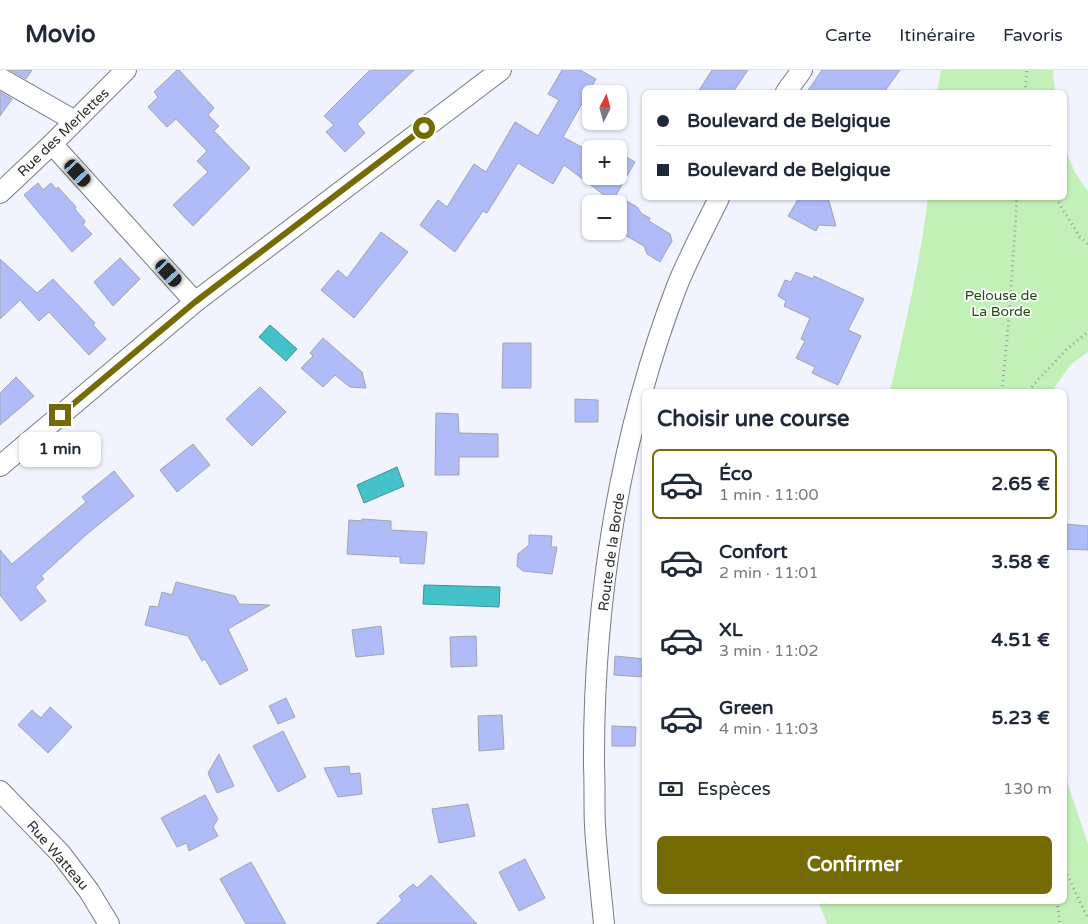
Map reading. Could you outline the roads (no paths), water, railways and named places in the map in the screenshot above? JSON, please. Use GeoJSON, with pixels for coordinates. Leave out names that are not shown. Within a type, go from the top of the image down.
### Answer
{"type":"FeatureCollection","features":[{"type":"Feature","properties":{"kind":"street","name":"Rue des Merlettes"},"geometry":{"type":"LineString","coordinates":[[0,193],[126,70]]}},
{"type":"Feature","properties":{"kind":"street"},"geometry":{"type":"LineString","coordinates":[[0,466],[195,302],[501,70]]}},
{"type":"Feature","properties":{"kind":"street"},"geometry":{"type":"LineString","coordinates":[[787,90],[802,70]]}},
{"type":"Feature","properties":{"kind":"street"},"geometry":{"type":"LineString","coordinates":[[0,78],[75,121]]}},
{"type":"Feature","properties":{"kind":"street"},"geometry":{"type":"LineString","coordinates":[[52,144],[195,302]]}},
{"type":"Feature","properties":{"kind":"street","name":"Route de la Borde"},"geometry":{"type":"LineString","coordinates":[[644,389],[678,285],[718,200]]}},
{"type":"Feature","properties":{"kind":"street","name":"Route de la Borde"},"geometry":{"type":"LineString","coordinates":[[604,924],[595,825],[594,729],[598,642],[608,556],[625,461],[642,397]]}},
{"type":"Feature","properties":{"kind":"street","name":"Rue Watteau"},"geometry":{"type":"LineString","coordinates":[[0,791],[61,854],[89,891],[109,924]]}},
{"type":"Feature","properties":{"kind":"water"},"geometry":{"type":"Polygon","coordinates":[[[270,325],[297,349],[286,361],[259,337],[270,325]]]}},
{"type":"Feature","properties":{"kind":"water"},"geometry":{"type":"Polygon","coordinates":[[[397,467],[404,486],[364,503],[357,485],[397,467]]]}},
{"type":"Feature","properties":{"kind":"water"},"geometry":{"type":"Polygon","coordinates":[[[424,585],[500,587],[499,607],[423,604],[424,585]]]}},
{"type":"Feature","properties":{"kind":"park label","name":"Pelouse de La Borde"},"geometry":{"type":"Point","coordinates":[1001,304]}}]}
